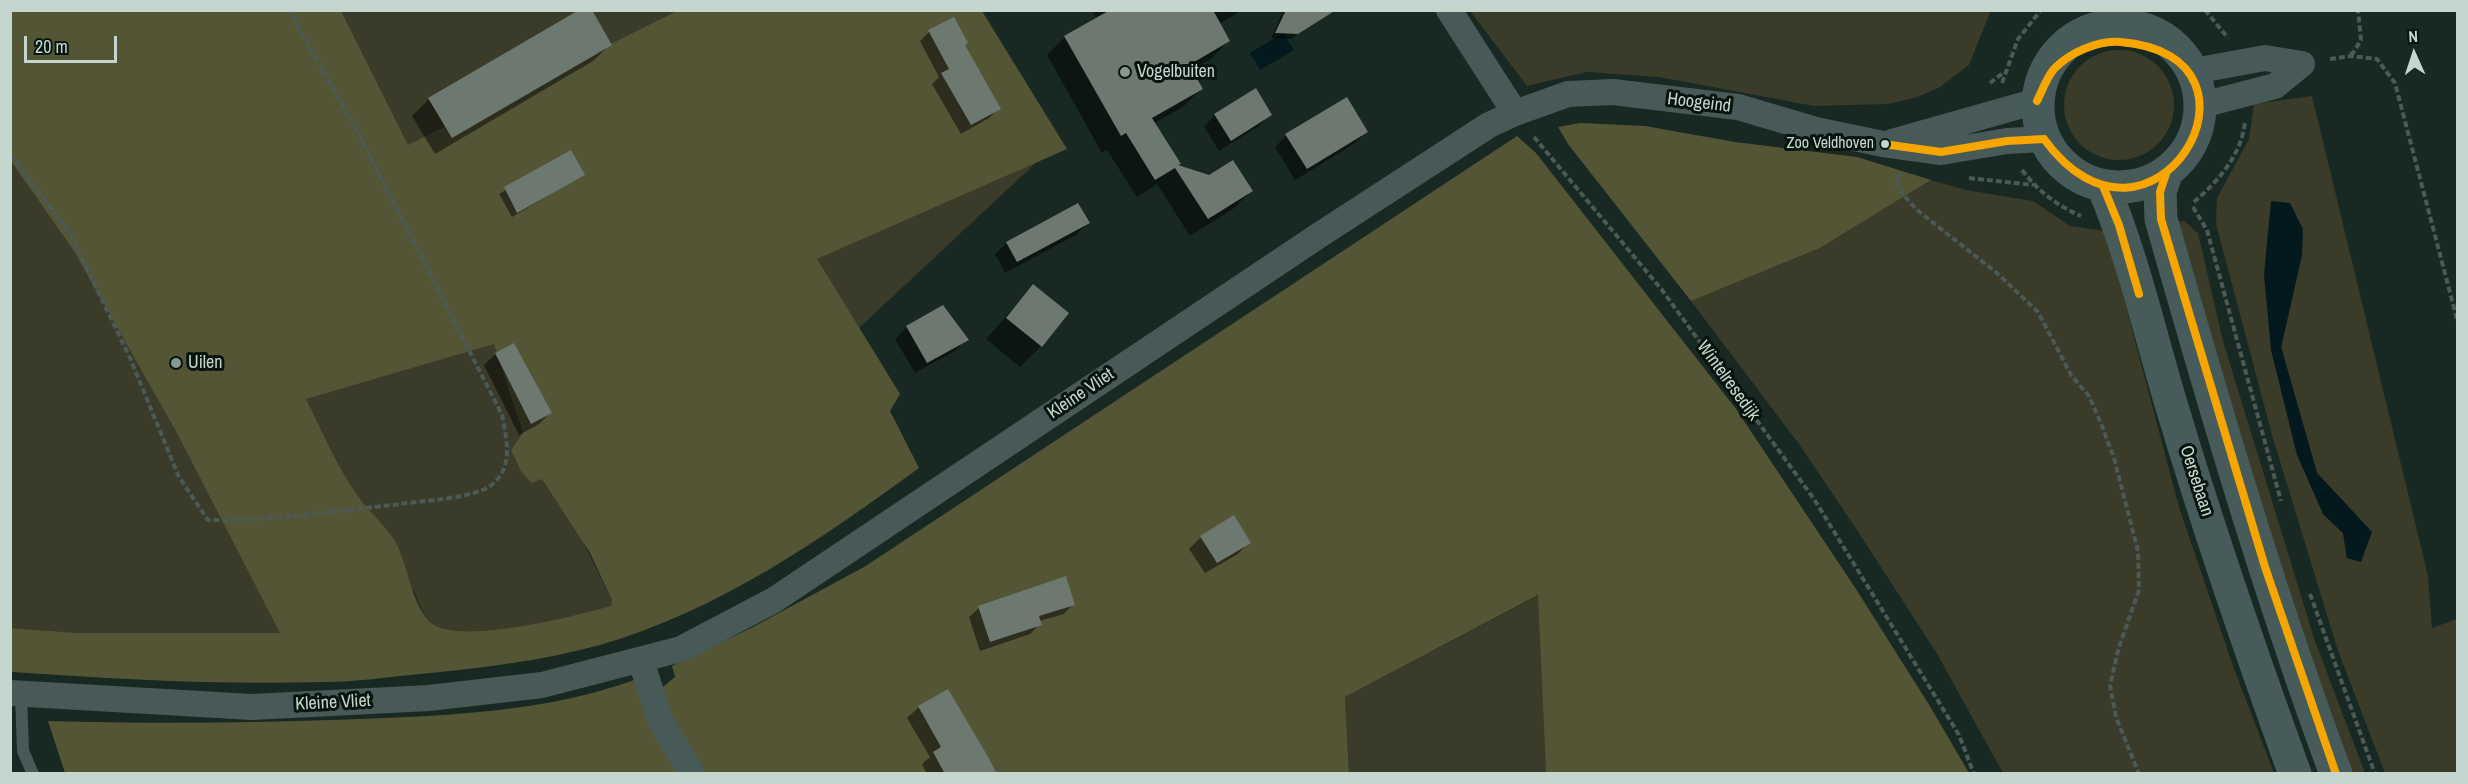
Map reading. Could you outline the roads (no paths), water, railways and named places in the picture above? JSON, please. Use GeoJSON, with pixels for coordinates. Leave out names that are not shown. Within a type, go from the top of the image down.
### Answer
{"type":"FeatureCollection","features":[{"type":"Feature","properties":{"kind":"main road"},"geometry":{"type":"LineString","coordinates":[[2129,18],[2157,33],[2179,49],[2194,72],[2202,105],[2198,132],[2185,155],[2166,174],[2146,183],[2125,188],[2103,186],[2079,177],[2058,161],[2044,139],[2037,101],[2042,78],[2069,26],[2088,30],[2129,18]]}},
{"type":"Feature","properties":{"kind":"main road"},"geometry":{"type":"LineString","coordinates":[[2166,174],[2160,192],[2161,219],[2164,230],[2229,455],[2301,680],[2336,774]]}},
{"type":"Feature","properties":{"kind":"main road","name":"Oersebaan"},"geometry":{"type":"LineString","coordinates":[[2103,186],[2119,225],[2172,409],[2248,644],[2295,774]]}},
{"type":"Feature","properties":{"kind":"street"},"geometry":{"type":"LineString","coordinates":[[1449,10],[1515,113]]}},
{"type":"Feature","properties":{"kind":"street"},"geometry":{"type":"LineString","coordinates":[[2194,72],[2265,58],[2302,64],[2275,86],[2202,105]]}},
{"type":"Feature","properties":{"kind":"street","name":"Hoogeind"},"geometry":{"type":"LineString","coordinates":[[1515,113],[1568,94],[1613,92],[1737,107],[1816,130],[1883,144],[1941,152],[2007,141],[2044,139]]}},
{"type":"Feature","properties":{"kind":"street","name":"Hoogeind"},"geometry":{"type":"LineString","coordinates":[[1883,144],[2037,101]]}},
{"type":"Feature","properties":{"kind":"street","name":"Kleine Vliet"},"geometry":{"type":"LineString","coordinates":[[16,694],[252,707],[429,698],[542,685],[681,649],[774,600],[1318,236],[1489,125],[1515,113]]}},
{"type":"Feature","properties":{"kind":"street"},"geometry":{"type":"LineString","coordinates":[[641,661],[661,722],[692,774]]}},
{"type":"Feature","properties":{"kind":"lane","name":"Kleine Vliet"},"geometry":{"type":"LineString","coordinates":[[16,694],[23,751],[33,774]]}},
{"type":"Feature","properties":{"kind":"water"},"geometry":{"type":"Polygon","coordinates":[[[1283,33],[1294,50],[1260,70],[1250,53],[1283,33]]]}},
{"type":"Feature","properties":{"kind":"water"},"geometry":{"type":"Polygon","coordinates":[[[2271,201],[2290,203],[2303,229],[2302,255],[2281,347],[2317,473],[2372,532],[2361,562],[2347,558],[2343,533],[2323,514],[2297,455],[2271,350],[2264,275],[2271,201]]]}},
{"type":"Feature","properties":{"kind":"place","name":"Vogelbuiten"},"geometry":{"type":"Point","coordinates":[1125,72]}},
{"type":"Feature","properties":{"kind":"place","name":"Zoo Veldhoven"},"geometry":{"type":"Point","coordinates":[1885,144]}},
{"type":"Feature","properties":{"kind":"place","name":"Uilen"},"geometry":{"type":"Point","coordinates":[176,363]}}]}
